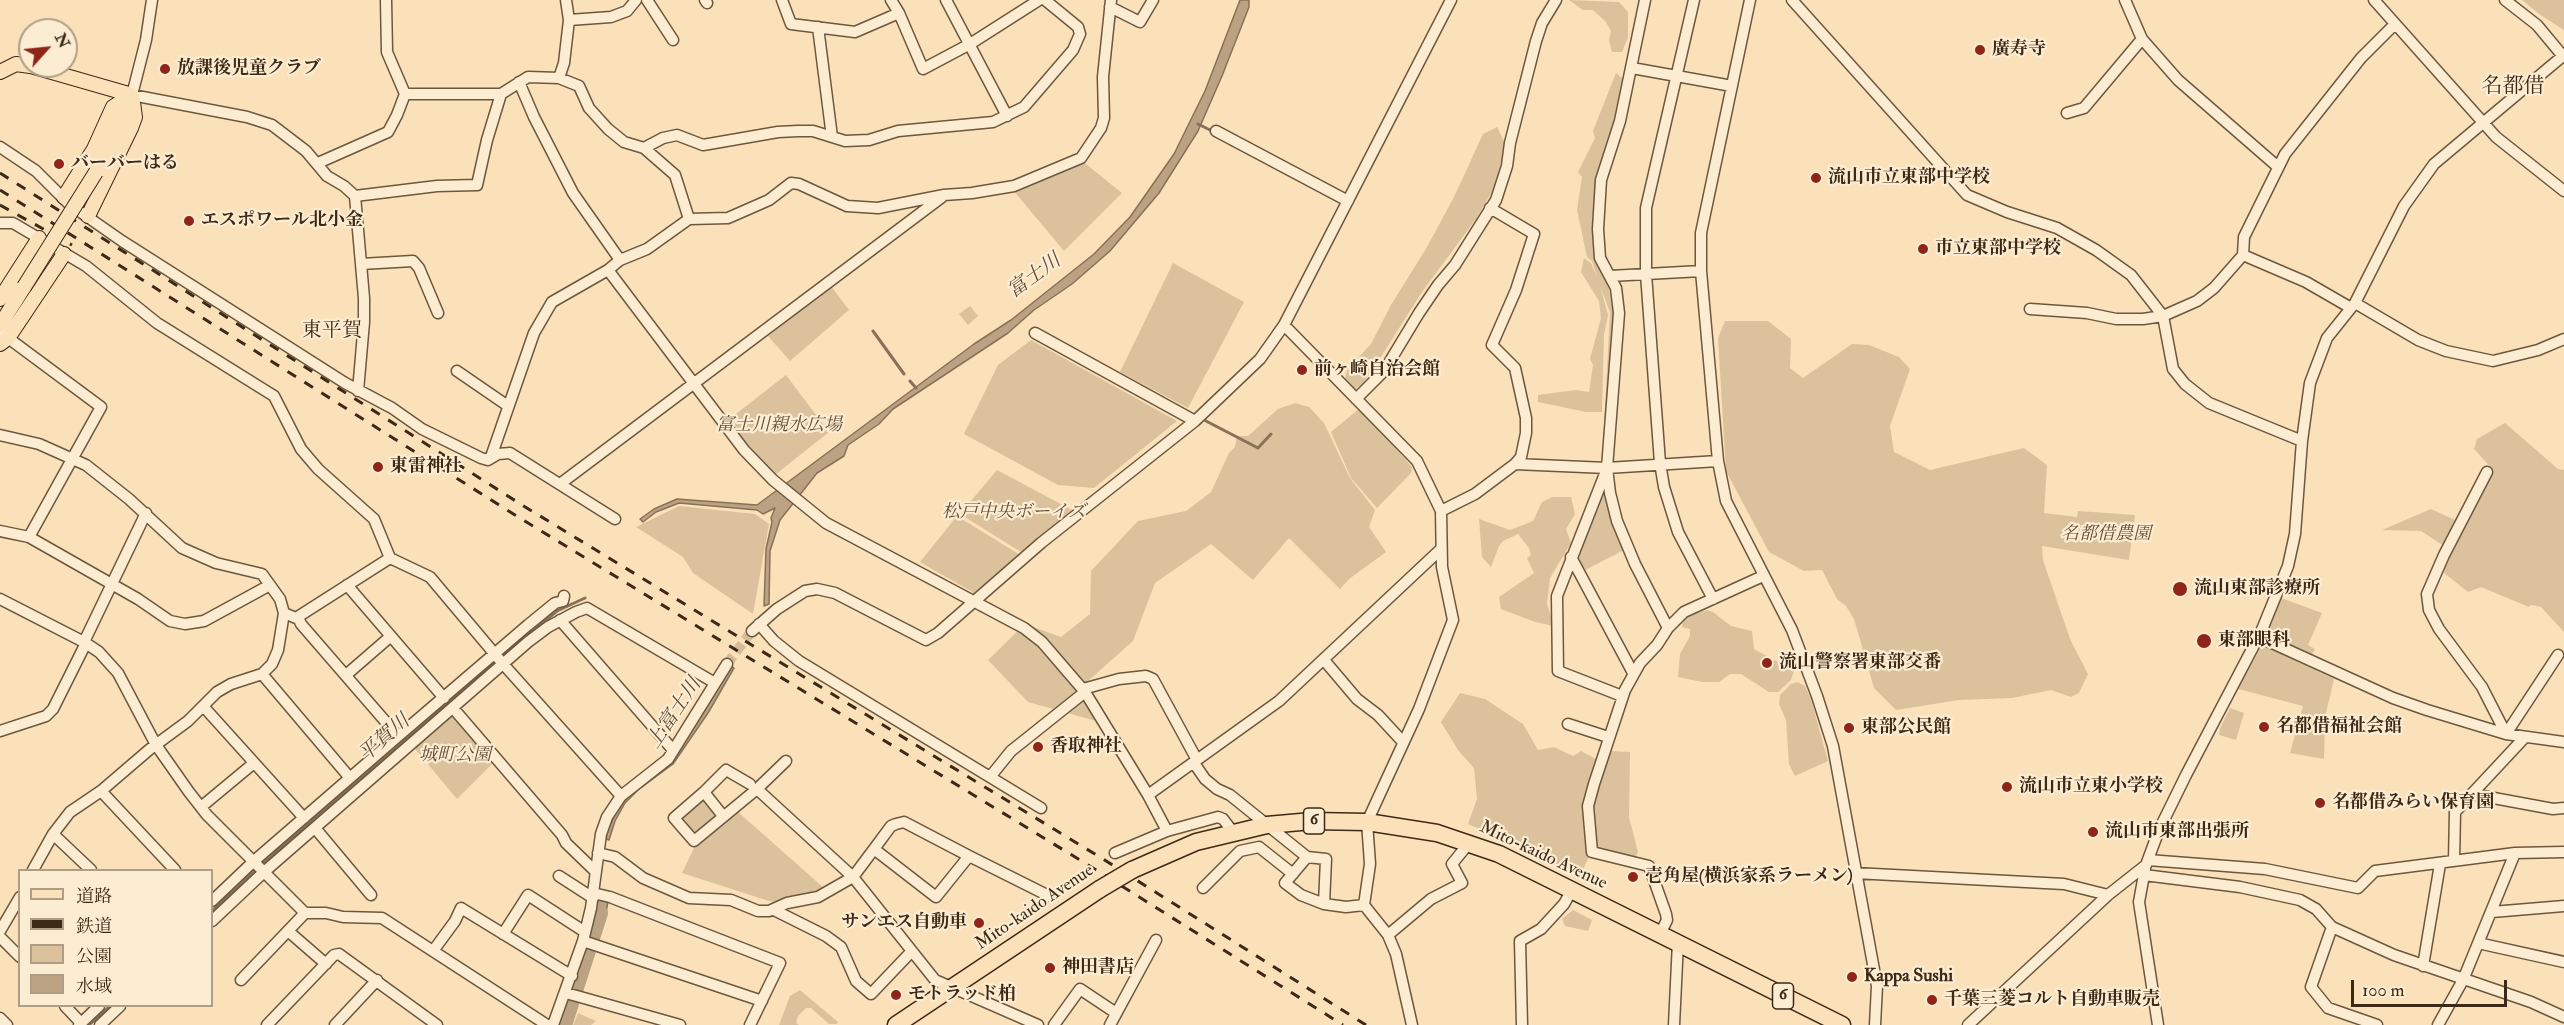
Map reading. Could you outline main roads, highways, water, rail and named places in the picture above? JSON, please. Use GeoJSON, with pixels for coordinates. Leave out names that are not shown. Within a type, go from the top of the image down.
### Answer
{"type":"FeatureCollection","features":[{"type":"Feature","properties":{"kind":"highway","name":"Mito-kaido Avenue"},"geometry":{"type":"LineString","coordinates":[[896,1025],[1132,870],[1196,842],[1267,825],[1312,821],[1367,822],[1412,828],[1469,843],[1499,854],[1842,1025]]}},
{"type":"Feature","properties":{"kind":"main road"},"geometry":{"type":"LineString","coordinates":[[73,78],[132,95]]}},
{"type":"Feature","properties":{"kind":"main road"},"geometry":{"type":"LineString","coordinates":[[0,325],[96,172],[132,95]]}},
{"type":"Feature","properties":{"kind":"main road"},"geometry":{"type":"LineString","coordinates":[[64,196],[94,149],[113,107],[132,95]]}},
{"type":"Feature","properties":{"kind":"main road"},"geometry":{"type":"LineString","coordinates":[[88,216],[135,117],[132,95]]}},
{"type":"Feature","properties":{"kind":"main road"},"geometry":{"type":"LineString","coordinates":[[0,299],[39,238]]}},
{"type":"Feature","properties":{"kind":"main road"},"geometry":{"type":"LineString","coordinates":[[3,338],[64,254]]}},
{"type":"Feature","properties":{"kind":"water"},"geometry":{"type":"Polygon","coordinates":[[[1240,0],[1249,0],[1249,7],[1222,76],[1198,131],[1159,193],[1110,251],[1072,284],[1034,310],[1008,333],[893,409],[879,424],[848,445],[844,456],[817,473],[780,520],[770,551],[769,604],[764,606],[766,549],[775,508],[763,514],[757,510],[679,503],[656,512],[643,522],[640,519],[654,509],[677,499],[757,505],[974,344],[1011,320],[1094,254],[1130,217],[1174,154],[1205,91],[1240,0]]]}},
{"type":"Feature","properties":{"kind":"water"},"geometry":{"type":"Polygon","coordinates":[[[731,666],[734,668],[708,713],[673,764],[638,790],[625,803],[615,821],[609,840],[604,838],[621,801],[657,772],[731,666]]]}},
{"type":"Feature","properties":{"kind":"water"},"geometry":{"type":"Polygon","coordinates":[[[598,900],[608,901],[605,920],[599,936],[590,933],[598,900]]]}},
{"type":"Feature","properties":{"kind":"water"},"geometry":{"type":"Polygon","coordinates":[[[587,945],[596,948],[582,989],[574,986],[587,945]]]}},
{"type":"Feature","properties":{"kind":"water"},"geometry":{"type":"Polygon","coordinates":[[[569,998],[577,1001],[569,1025],[558,1025],[569,998]]]}},
{"type":"Feature","properties":{"kind":"waterway"},"geometry":{"type":"LineString","coordinates":[[1198,124],[1212,131]]}},
{"type":"Feature","properties":{"kind":"waterway"},"geometry":{"type":"LineString","coordinates":[[873,331],[904,374]]}},
{"type":"Feature","properties":{"kind":"waterway"},"geometry":{"type":"LineString","coordinates":[[910,381],[916,388]]}},
{"type":"Feature","properties":{"kind":"waterway"},"geometry":{"type":"LineString","coordinates":[[1206,421],[1258,448],[1271,434]]}},
{"type":"Feature","properties":{"kind":"waterway","name":"平賀川"},"geometry":{"type":"LineString","coordinates":[[502,656],[557,611],[585,598]]}},
{"type":"Feature","properties":{"kind":"waterway","name":"平賀川"},"geometry":{"type":"LineString","coordinates":[[261,865],[497,661]]}},
{"type":"Feature","properties":{"kind":"waterway","name":"平賀川"},"geometry":{"type":"LineString","coordinates":[[213,910],[257,869]]}},
{"type":"Feature","properties":{"kind":"waterway","name":"上富士川"},"geometry":{"type":"LineString","coordinates":[[563,1025],[599,913]]}},
{"type":"Feature","properties":{"kind":"waterway","name":"平賀川"},"geometry":{"type":"LineString","coordinates":[[89,1025],[109,1007]]}},
{"type":"Feature","properties":{"kind":"tunnel"},"geometry":{"type":"LineString","coordinates":[[727,664],[752,631]]}},
{"type":"Feature","properties":{"kind":"railway"},"geometry":{"type":"LineString","coordinates":[[0,173],[522,505],[1103,859],[1366,1025]]}},
{"type":"Feature","properties":{"kind":"railway"},"geometry":{"type":"LineString","coordinates":[[0,190],[515,515],[1093,868],[1343,1025]]}},
{"type":"Feature","properties":{"kind":"railway"},"geometry":{"type":"LineString","coordinates":[[0,205],[72,245]]}},
{"type":"Feature","properties":{"kind":"place","name":"廣寿寺"},"geometry":{"type":"Point","coordinates":[1980,50]}},
{"type":"Feature","properties":{"kind":"place","name":"放課後児童クラブ"},"geometry":{"type":"Point","coordinates":[165,69]}},
{"type":"Feature","properties":{"kind":"place","name":"バーバーはる"},"geometry":{"type":"Point","coordinates":[59,164]}},
{"type":"Feature","properties":{"kind":"place","name":"流山市立東部中学校"},"geometry":{"type":"Point","coordinates":[1816,178]}},
{"type":"Feature","properties":{"kind":"place","name":"エスポワール北小金"},"geometry":{"type":"Point","coordinates":[189,221]}},
{"type":"Feature","properties":{"kind":"place","name":"市立東部中学校"},"geometry":{"type":"Point","coordinates":[1923,249]}},
{"type":"Feature","properties":{"kind":"place","name":"前ヶ崎自治会館"},"geometry":{"type":"Point","coordinates":[1302,370]}},
{"type":"Feature","properties":{"kind":"place","name":"東雷神社"},"geometry":{"type":"Point","coordinates":[378,467]}},
{"type":"Feature","properties":{"kind":"place","name":"流山東部診療所"},"geometry":{"type":"Point","coordinates":[2180,589]}},
{"type":"Feature","properties":{"kind":"place","name":"東部眼科"},"geometry":{"type":"Point","coordinates":[2204,641]}},
{"type":"Feature","properties":{"kind":"place","name":"流山警察署東部交番"},"geometry":{"type":"Point","coordinates":[1767,663]}},
{"type":"Feature","properties":{"kind":"place","name":"名都借福祉会館"},"geometry":{"type":"Point","coordinates":[2264,727]}},
{"type":"Feature","properties":{"kind":"place","name":"東部公民館"},"geometry":{"type":"Point","coordinates":[1849,728]}},
{"type":"Feature","properties":{"kind":"place","name":"香取神社"},"geometry":{"type":"Point","coordinates":[1038,747]}},
{"type":"Feature","properties":{"kind":"place","name":"流山市立東小学校"},"geometry":{"type":"Point","coordinates":[2007,787]}},
{"type":"Feature","properties":{"kind":"place","name":"名都借みらい保育園"},"geometry":{"type":"Point","coordinates":[2320,803]}},
{"type":"Feature","properties":{"kind":"place","name":"流山市東部出張所"},"geometry":{"type":"Point","coordinates":[2093,832]}},
{"type":"Feature","properties":{"kind":"place","name":"壱角屋(横浜家系ラーメン)"},"geometry":{"type":"Point","coordinates":[1633,877]}},
{"type":"Feature","properties":{"kind":"place","name":"サンエス自動車"},"geometry":{"type":"Point","coordinates":[979,923]}},
{"type":"Feature","properties":{"kind":"place","name":"神田書店"},"geometry":{"type":"Point","coordinates":[1050,968]}},
{"type":"Feature","properties":{"kind":"place","name":"Kappa Sushi"},"geometry":{"type":"Point","coordinates":[1852,977]}},
{"type":"Feature","properties":{"kind":"place","name":"モトラッド柏"},"geometry":{"type":"Point","coordinates":[896,995]}},
{"type":"Feature","properties":{"kind":"place","name":"千葉三菱コルト自動車販売"},"geometry":{"type":"Point","coordinates":[1932,1000]}},
{"type":"Feature","properties":{"kind":"district","name":"名都借"},"geometry":{"type":"Point","coordinates":[2513,87]}},
{"type":"Feature","properties":{"kind":"district","name":"東平賀"},"geometry":{"type":"Point","coordinates":[332,332]}},
{"type":"Feature","properties":{"kind":"water label","name":"富士川"},"geometry":{"type":"Point","coordinates":[1035,277]}},
{"type":"Feature","properties":{"kind":"park label","name":"富士川親水広場"},"geometry":{"type":"Point","coordinates":[779,426]}},
{"type":"Feature","properties":{"kind":"park label","name":"松戸中央ボーイズ"},"geometry":{"type":"Point","coordinates":[1014,513]}},
{"type":"Feature","properties":{"kind":"park label","name":"名都借農園"},"geometry":{"type":"Point","coordinates":[2106,535]}},
{"type":"Feature","properties":{"kind":"park label","name":"城町公園"},"geometry":{"type":"Point","coordinates":[455,756]}}]}
